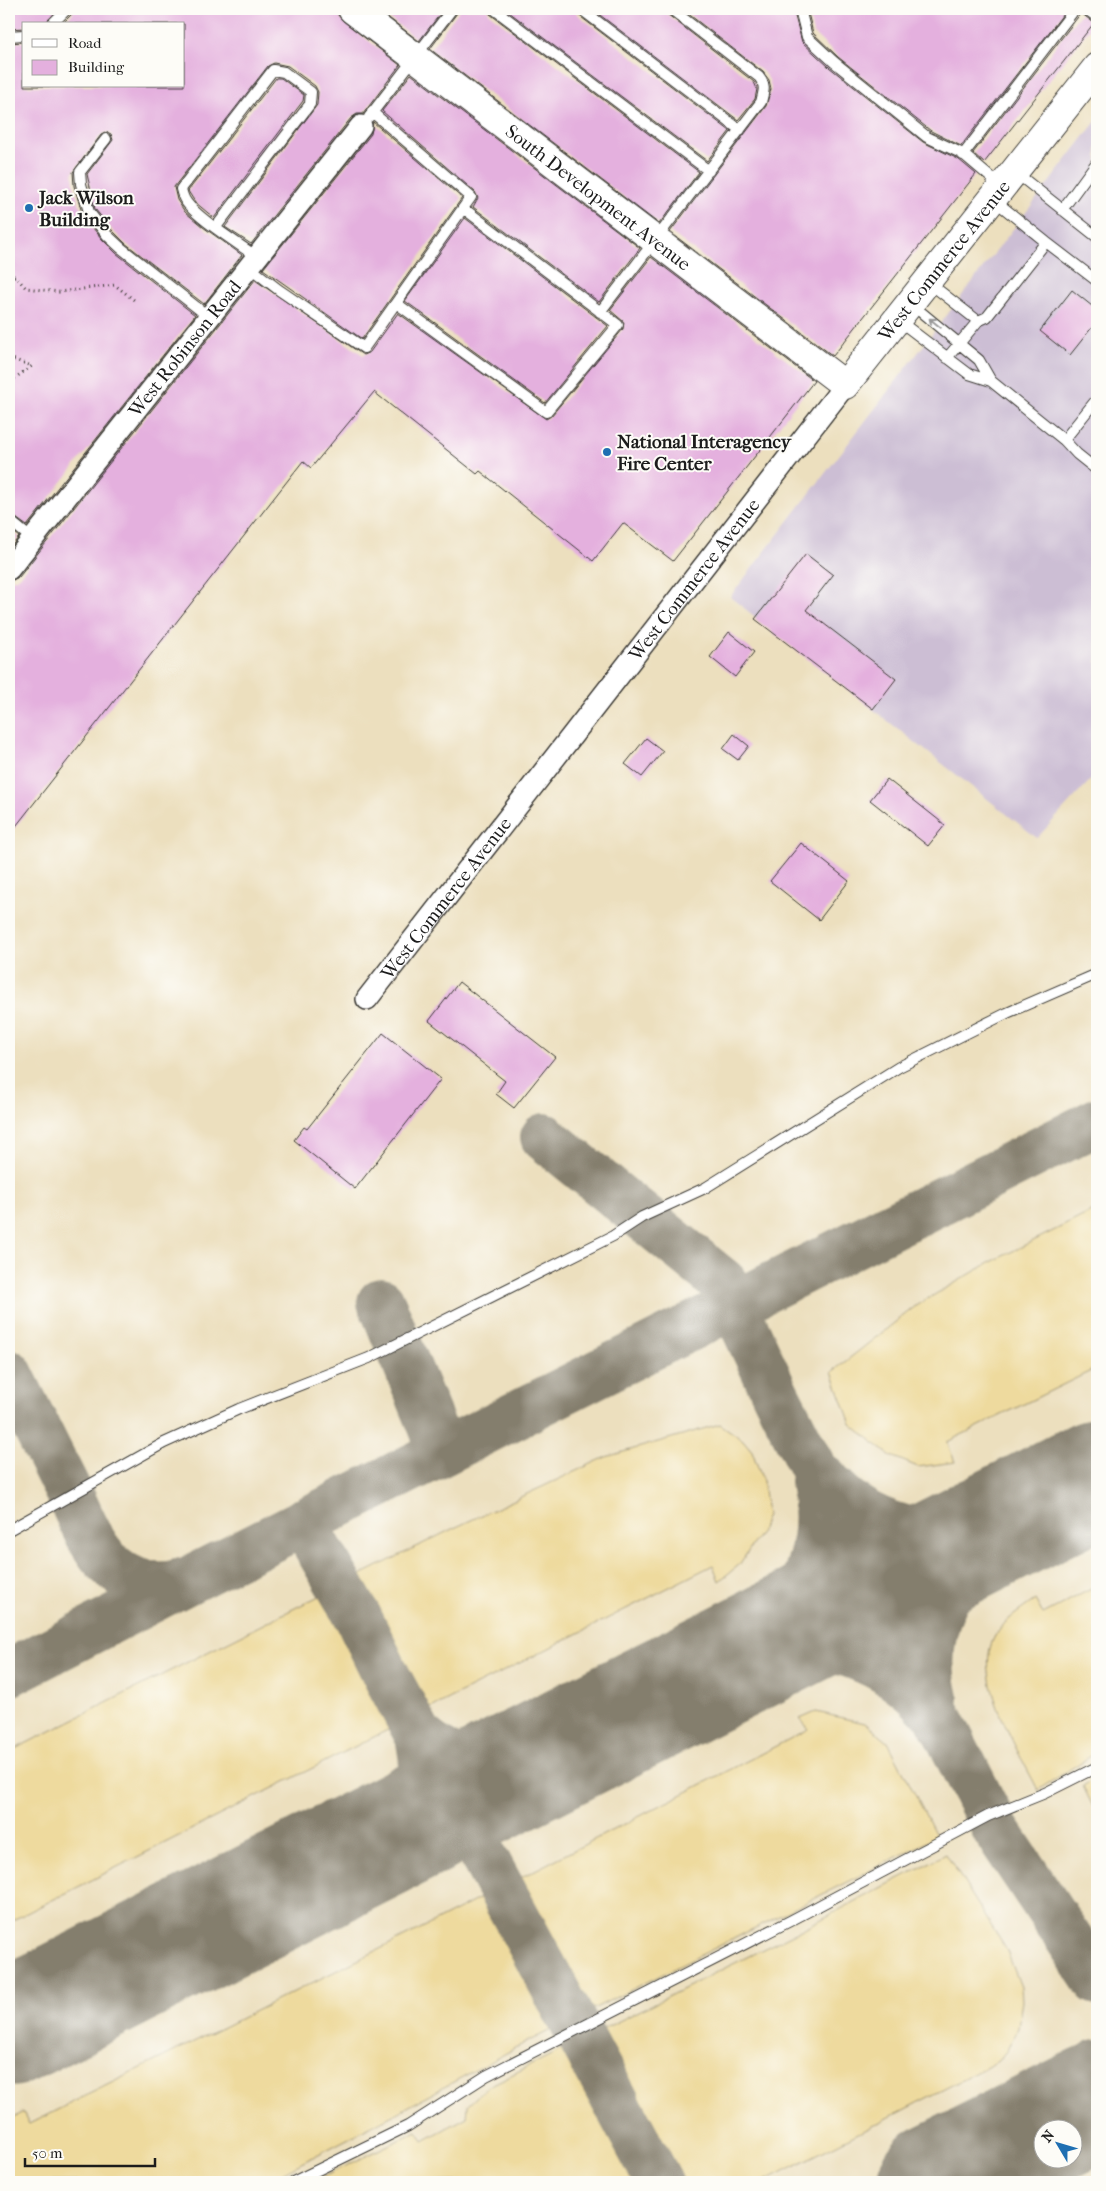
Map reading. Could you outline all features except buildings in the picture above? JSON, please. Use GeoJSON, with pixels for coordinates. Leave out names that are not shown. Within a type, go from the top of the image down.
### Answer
{"type":"FeatureCollection","features":[{"type":"Feature","properties":{"kind":"street","name":"South Development Avenue"},"geometry":{"type":"LineString","coordinates":[[352,9],[845,385]]}},
{"type":"Feature","properties":{"kind":"street","name":"West Commerce Avenue"},"geometry":{"type":"LineString","coordinates":[[367,999],[845,385],[1097,67]]}},
{"type":"Feature","properties":{"kind":"street","name":"West Robinson Road"},"geometry":{"type":"LineString","coordinates":[[9,569],[367,119]]}},
{"type":"Feature","properties":{"kind":"lane"},"geometry":{"type":"LineString","coordinates":[[54,22],[67,9]]}},
{"type":"Feature","properties":{"kind":"lane"},"geometry":{"type":"LineString","coordinates":[[216,227],[310,104],[311,92],[284,72],[273,70],[181,189],[184,199],[194,211],[216,227],[279,290],[364,348],[471,197],[367,119],[452,9]]}},
{"type":"Feature","properties":{"kind":"lane"},"geometry":{"type":"LineString","coordinates":[[494,9],[709,172]]}},
{"type":"Feature","properties":{"kind":"lane"},"geometry":{"type":"LineString","coordinates":[[581,9],[740,130]]}},
{"type":"Feature","properties":{"kind":"lane"},"geometry":{"type":"LineString","coordinates":[[600,312],[709,172],[761,102],[765,90],[764,82],[759,76],[671,9]]}},
{"type":"Feature","properties":{"kind":"lane"},"geometry":{"type":"LineString","coordinates":[[964,155],[1075,9]]}},
{"type":"Feature","properties":{"kind":"lane"},"geometry":{"type":"LineString","coordinates":[[1086,9],[1097,17]]}},
{"type":"Feature","properties":{"kind":"lane"},"geometry":{"type":"LineString","coordinates":[[798,10],[808,37],[834,62],[927,137],[964,155],[1003,186],[1046,242],[1097,281]]}},
{"type":"Feature","properties":{"kind":"lane"},"geometry":{"type":"LineString","coordinates":[[9,36],[22,35]]}},
{"type":"Feature","properties":{"kind":"lane"},"geometry":{"type":"LineString","coordinates":[[106,139],[80,172],[80,184],[89,212],[107,235],[121,248],[209,317]]}},
{"type":"Feature","properties":{"kind":"lane"},"geometry":{"type":"LineString","coordinates":[[1062,210],[1097,162]]}},
{"type":"Feature","properties":{"kind":"lane"},"geometry":{"type":"LineString","coordinates":[[1003,186],[1062,210],[1097,237]]}},
{"type":"Feature","properties":{"kind":"lane"},"geometry":{"type":"LineString","coordinates":[[396,303],[546,412],[618,325],[463,208]]}},
{"type":"Feature","properties":{"kind":"lane"},"geometry":{"type":"LineString","coordinates":[[948,358],[978,321],[988,317],[1046,242]]}},
{"type":"Feature","properties":{"kind":"lane"},"geometry":{"type":"LineString","coordinates":[[927,281],[978,321]]}},
{"type":"Feature","properties":{"kind":"lane"},"geometry":{"type":"LineString","coordinates":[[904,311],[959,344],[979,360],[990,381]]}},
{"type":"Feature","properties":{"kind":"lane"},"geometry":{"type":"LineString","coordinates":[[904,311],[948,358],[968,374],[990,381],[1064,440],[1077,454],[1097,470]]}},
{"type":"Feature","properties":{"kind":"lane"},"geometry":{"type":"LineString","coordinates":[[1064,440],[1097,399]]}},
{"type":"Feature","properties":{"kind":"lane"},"geometry":{"type":"LineString","coordinates":[[9,520],[32,539]]}},
{"type":"Feature","properties":{"kind":"lane"},"geometry":{"type":"LineString","coordinates":[[9,1530],[164,1443],[239,1410],[369,1358],[613,1236],[642,1217],[705,1188],[900,1067],[1007,1014],[1097,974]]}},
{"type":"Feature","properties":{"kind":"lane"},"geometry":{"type":"LineString","coordinates":[[293,2182],[408,2126],[486,2076],[790,1921],[988,1816],[1045,1793],[1097,1767]]}},
{"type":"Feature","properties":{"kind":"path"},"geometry":{"type":"LineString","coordinates":[[9,277],[15,276],[26,288],[59,292],[116,285],[134,300]]}},
{"type":"Feature","properties":{"kind":"path"},"geometry":{"type":"LineString","coordinates":[[9,358],[32,366],[9,382]]}},
{"type":"Feature","properties":{"kind":"shaded area"},"geometry":{"type":"Polygon","coordinates":[[[1097,120],[1097,773],[1037,838],[730,597],[1097,120]]]}},
{"type":"Feature","properties":{"kind":"sand"},"geometry":{"type":"Polygon","coordinates":[[[1097,1209],[1097,1368],[947,1442],[955,1462],[918,1467],[891,1456],[851,1424],[832,1372],[917,1305],[989,1263],[1097,1209]]]}},
{"type":"Feature","properties":{"kind":"sand"},"geometry":{"type":"Polygon","coordinates":[[[720,1424],[743,1440],[752,1451],[763,1481],[767,1515],[761,1532],[739,1565],[719,1581],[713,1565],[9,1922],[9,1752],[452,1529],[606,1457],[720,1424]]]}},
{"type":"Feature","properties":{"kind":"sand"},"geometry":{"type":"Polygon","coordinates":[[[1097,1586],[1097,1752],[1038,1790],[1000,1714],[989,1672],[989,1653],[995,1636],[1003,1625],[1035,1600],[1043,1614],[1097,1586]]]}},
{"type":"Feature","properties":{"kind":"sand"},"geometry":{"type":"Polygon","coordinates":[[[816,1712],[865,1723],[888,1742],[937,1837],[521,2045],[265,2182],[9,2182],[9,2122],[23,2112],[29,2124],[440,1919],[809,1729],[800,1719],[816,1712]]]}},
{"type":"Feature","properties":{"kind":"sand"},"geometry":{"type":"Polygon","coordinates":[[[1097,1777],[1097,1815],[1083,1786],[1097,1777]]]}},
{"type":"Feature","properties":{"kind":"sand"},"geometry":{"type":"Polygon","coordinates":[[[946,1854],[1006,1949],[1021,1987],[1022,2000],[1018,2028],[1007,2050],[998,2061],[991,2065],[763,2182],[313,2182],[417,2131],[423,2141],[467,2117],[468,2105],[487,2087],[793,1934],[946,1854]]]}},
{"type":"Feature","properties":{"kind":"taxiway"},"geometry":{"type":"LineString","coordinates":[[9,1673],[189,1580],[1097,1122]]}},
{"type":"Feature","properties":{"kind":"taxiway"},"geometry":{"type":"LineString","coordinates":[[544,1137],[724,1283],[776,1395],[996,1830],[1097,1981]]}},
{"type":"Feature","properties":{"kind":"taxiway"},"geometry":{"type":"LineString","coordinates":[[381,1302],[435,1434],[442,1443],[457,1445]]}},
{"type":"Feature","properties":{"kind":"taxiway"},"geometry":{"type":"LineString","coordinates":[[9,1373],[93,1543],[106,1561],[122,1574],[139,1582],[166,1585],[185,1581]]}},
{"type":"Feature","properties":{"kind":"taxiway"},"geometry":{"type":"LineString","coordinates":[[825,1479],[853,1506],[888,1524],[907,1529],[926,1533],[946,1534],[970,1532],[1003,1525]]}},
{"type":"Feature","properties":{"kind":"taxiway"},"geometry":{"type":"LineString","coordinates":[[751,1653],[780,1622],[800,1590],[807,1573],[813,1556],[816,1538],[817,1501],[814,1482]]}},
{"type":"Feature","properties":{"kind":"taxiway"},"geometry":{"type":"LineString","coordinates":[[303,1522],[358,1617],[387,1677],[659,2182]]}},
{"type":"Feature","properties":{"kind":"taxiway"},"geometry":{"type":"LineString","coordinates":[[935,1698],[931,1672],[931,1647],[935,1624],[955,1582],[969,1562],[1003,1525]]}},
{"type":"Feature","properties":{"kind":"taxiway"},"geometry":{"type":"LineString","coordinates":[[751,1653],[777,1647],[811,1646],[848,1654],[884,1669],[915,1692],[927,1705]]}},
{"type":"Feature","properties":{"kind":"taxiway"},"geometry":{"type":"LineString","coordinates":[[419,1736],[445,1754],[471,1764],[499,1767],[531,1764]]}},
{"type":"Feature","properties":{"kind":"taxiway"},"geometry":{"type":"LineString","coordinates":[[371,1845],[402,1815],[419,1788],[423,1768],[419,1736]]}},
{"type":"Feature","properties":{"kind":"taxiway"},"geometry":{"type":"LineString","coordinates":[[1054,2118],[1086,2082],[1097,2063]]}},
{"type":"Feature","properties":{"kind":"taxiway"},"geometry":{"type":"LineString","coordinates":[[1084,2136],[1097,2137]]}},
{"type":"Feature","properties":{"kind":"runway"},"geometry":{"type":"LineString","coordinates":[[9,2028],[1097,1477]]}},
{"type":"Feature","properties":{"kind":"runway"},"geometry":{"type":"LineString","coordinates":[[937,2182],[1097,2102]]}},
{"type":"Feature","properties":{"kind":"place","name":"Jack Wilson Building"},"geometry":{"type":"Point","coordinates":[29,208]}},
{"type":"Feature","properties":{"kind":"place","name":"National Interagency Fire Center"},"geometry":{"type":"Point","coordinates":[607,452]}}]}
